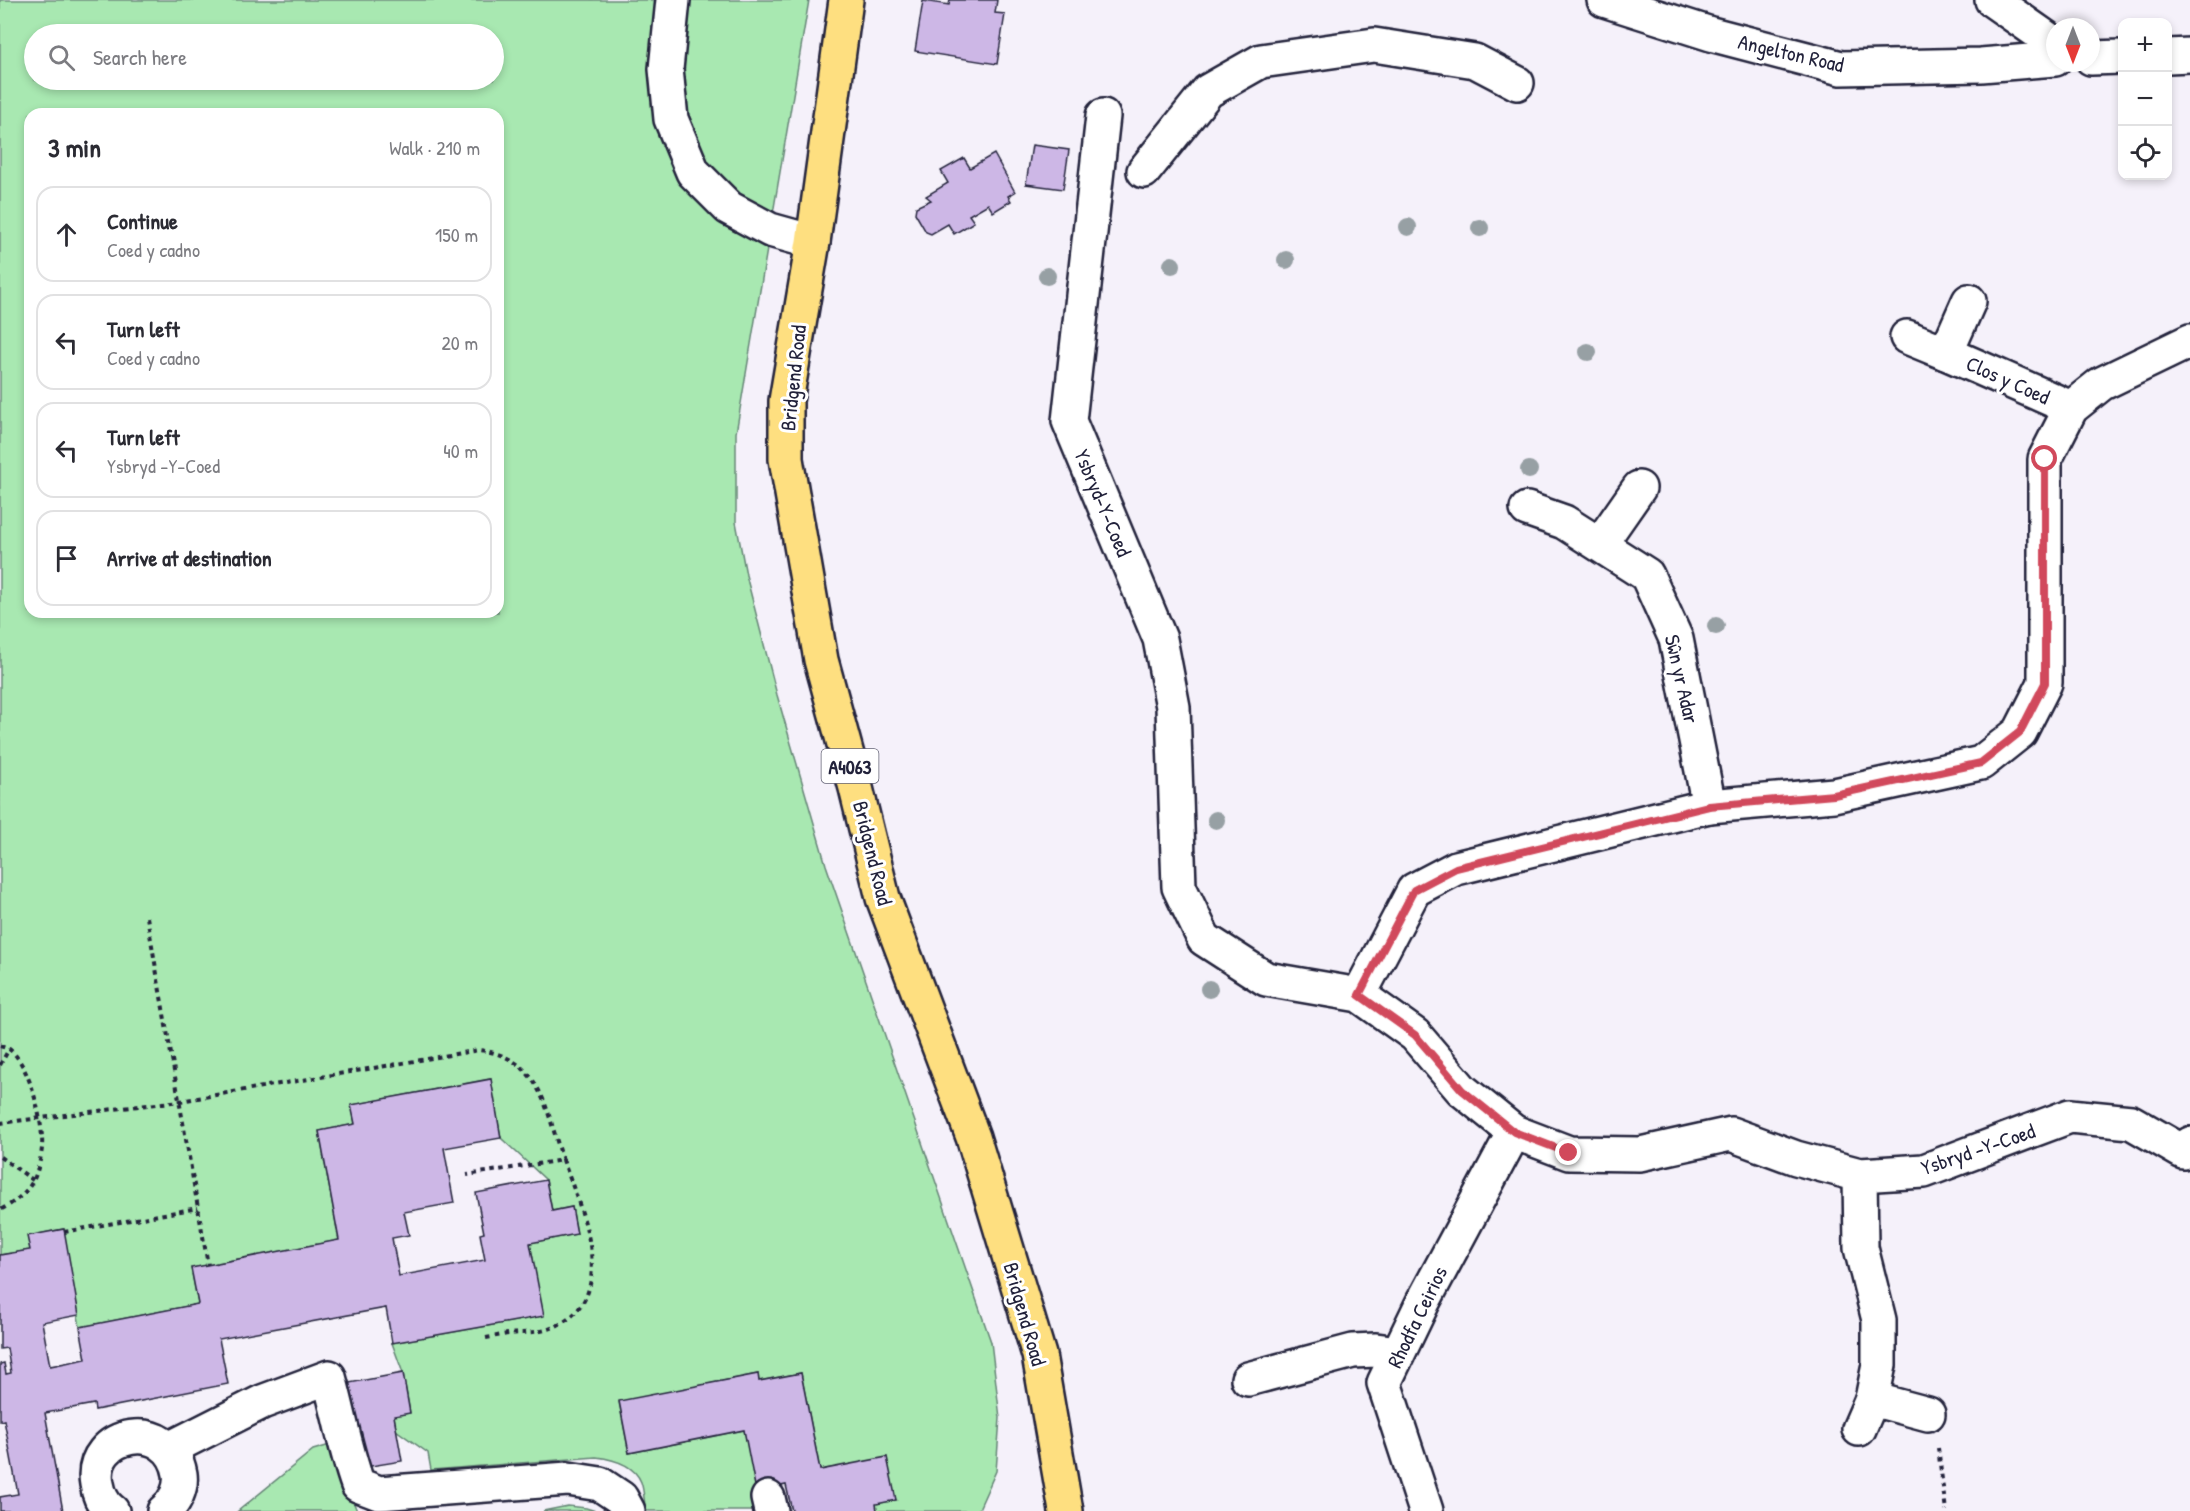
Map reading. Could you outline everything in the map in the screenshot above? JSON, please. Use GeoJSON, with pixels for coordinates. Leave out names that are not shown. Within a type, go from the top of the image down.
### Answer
{"type":"FeatureCollection","features":[{"type":"Feature","properties":{"kind":"main road","name":"Bridgend Road"},"geometry":{"type":"LineString","coordinates":[[846,0],[813,242],[786,401],[786,459],[821,660],[883,898],[973,1137],[1039,1355],[1066,1511]]}},
{"type":"Feature","properties":{"kind":"street"},"geometry":{"type":"LineString","coordinates":[[673,0],[666,69],[671,119],[693,172],[729,208],[770,230],[813,242]]}},
{"type":"Feature","properties":{"kind":"street","name":"Angelton Road"},"geometry":{"type":"LineString","coordinates":[[1604,0],[1711,34],[1842,68],[1981,65],[2046,60]]}},
{"type":"Feature","properties":{"kind":"street"},"geometry":{"type":"LineString","coordinates":[[1992,0],[2046,38]]}},
{"type":"Feature","properties":{"kind":"street"},"geometry":{"type":"LineString","coordinates":[[1098,164],[1154,173],[1208,92],[1261,61],[1374,45],[1475,61],[1517,83]]}},
{"type":"Feature","properties":{"kind":"street"},"geometry":{"type":"LineString","coordinates":[[2172,56],[2190,55]]}},
{"type":"Feature","properties":{"kind":"street"},"geometry":{"type":"LineString","coordinates":[[2100,58],[2118,57]]}},
{"type":"Feature","properties":{"kind":"street","name":"Ysbryd-Y-Coed"},"geometry":{"type":"LineString","coordinates":[[1103,116],[1069,421],[1160,639],[1173,707],[1179,887]]}},
{"type":"Feature","properties":{"kind":"street","name":"Clos y Coed"},"geometry":{"type":"LineString","coordinates":[[1946,353],[1969,301]]}},
{"type":"Feature","properties":{"kind":"street","name":"Clos y Coed"},"geometry":{"type":"LineString","coordinates":[[1907,337],[2071,408]]}},
{"type":"Feature","properties":{"kind":"street"},"geometry":{"type":"LineString","coordinates":[[1359,995],[1414,890],[1456,868],[1709,806],[1834,795],[1981,763],[2020,732],[2045,683],[2045,459],[2071,408],[2101,384],[2190,341]]}},
{"type":"Feature","properties":{"kind":"street"},"geometry":{"type":"LineString","coordinates":[[1600,544],[1639,488]]}},
{"type":"Feature","properties":{"kind":"street","name":"Sŵn yr Adar"},"geometry":{"type":"LineString","coordinates":[[1527,509],[1564,522],[1647,575],[1677,639],[1709,806]]}},
{"type":"Feature","properties":{"kind":"street","name":"Ysbryd -Y-Coed"},"geometry":{"type":"LineString","coordinates":[[1179,887],[1204,939],[1266,979],[1359,995],[1415,1035],[1462,1090],[1514,1132],[1569,1153],[1640,1154],[1731,1134],[1796,1158],[1860,1175],[1924,1171],[2070,1116],[2131,1122],[2188,1153]]}},
{"type":"Feature","properties":{"kind":"street","name":"Rhodfa Ceirios"},"geometry":{"type":"LineString","coordinates":[[1426,1511],[1384,1383],[1423,1302],[1514,1132]]}},
{"type":"Feature","properties":{"kind":"street"},"geometry":{"type":"LineString","coordinates":[[1858,1429],[1872,1399],[1879,1365],[1879,1320],[1861,1248],[1860,1175]]}},
{"type":"Feature","properties":{"kind":"street"},"geometry":{"type":"LineString","coordinates":[[1248,1379],[1353,1351],[1376,1350],[1398,1353]]}},
{"type":"Feature","properties":{"kind":"street"},"geometry":{"type":"LineString","coordinates":[[169,1449],[262,1402],[328,1377],[339,1411],[343,1439],[358,1485],[379,1493],[568,1479],[600,1484],[621,1498],[628,1511]]}},
{"type":"Feature","properties":{"kind":"street"},"geometry":{"type":"LineString","coordinates":[[1872,1399],[1928,1414]]}},
{"type":"Feature","properties":{"kind":"street"},"geometry":{"type":"LineString","coordinates":[[112,1511],[107,1508],[99,1494],[96,1478],[99,1461],[108,1447],[123,1439],[139,1435],[155,1439],[169,1449],[178,1463],[181,1479],[177,1496],[164,1511]]}},
{"type":"Feature","properties":{"kind":"path"},"geometry":{"type":"LineString","coordinates":[[147,917],[208,1265]]}},
{"type":"Feature","properties":{"kind":"path"},"geometry":{"type":"LineString","coordinates":[[0,1047],[9,1049],[29,1081],[40,1117],[42,1146],[33,1180],[23,1194],[0,1210]]}},
{"type":"Feature","properties":{"kind":"path"},"geometry":{"type":"LineString","coordinates":[[0,1065],[9,1049]]}},
{"type":"Feature","properties":{"kind":"path"},"geometry":{"type":"LineString","coordinates":[[0,1123],[180,1101],[478,1050],[509,1057],[523,1067],[533,1079],[540,1094],[583,1214],[593,1267],[586,1296],[578,1309],[566,1320],[553,1328],[537,1332],[521,1332],[486,1338]]}},
{"type":"Feature","properties":{"kind":"path"},"geometry":{"type":"LineString","coordinates":[[0,1158],[33,1180]]}},
{"type":"Feature","properties":{"kind":"path"},"geometry":{"type":"LineString","coordinates":[[467,1175],[563,1160]]}},
{"type":"Feature","properties":{"kind":"path"},"geometry":{"type":"LineString","coordinates":[[64,1232],[198,1208]]}},
{"type":"Feature","properties":{"kind":"path"},"geometry":{"type":"LineString","coordinates":[[1928,1414],[1936,1427],[1946,1511]]}},
{"type":"Feature","properties":{"kind":"green space"},"geometry":{"type":"Polygon","coordinates":[[[0,0],[809,0],[736,433],[736,522],[746,575],[777,695],[826,865],[991,1342],[1000,1418],[996,1471],[978,1511],[877,1511],[876,1504],[896,1500],[836,1467],[820,1470],[801,1373],[759,1381],[758,1374],[619,1402],[629,1453],[744,1430],[765,1511],[646,1511],[642,1485],[638,1476],[628,1467],[616,1461],[596,1457],[431,1470],[428,1453],[396,1430],[394,1416],[410,1413],[403,1373],[392,1343],[543,1316],[530,1243],[577,1234],[572,1207],[552,1211],[546,1180],[501,1138],[490,1079],[352,1105],[355,1124],[319,1131],[339,1240],[191,1268],[198,1304],[80,1327],[63,1229],[28,1236],[30,1250],[0,1255],[0,0]]]}},
{"type":"Feature","properties":{"kind":"green space"},"geometry":{"type":"Polygon","coordinates":[[[337,1443],[350,1494],[357,1511],[238,1511],[313,1450],[337,1443]]]}},
{"type":"Feature","properties":{"kind":"green space"},"geometry":{"type":"Polygon","coordinates":[[[568,1506],[586,1508],[596,1511],[543,1511],[568,1506]]]}},
{"type":"Feature","properties":{"kind":"building"},"geometry":{"type":"Polygon","coordinates":[[[950,0],[997,0],[995,13],[1005,14],[997,64],[915,51],[923,1],[949,5],[950,0]]]}},
{"type":"Feature","properties":{"kind":"building"},"geometry":{"type":"Polygon","coordinates":[[[1032,145],[1069,150],[1063,189],[1026,184],[1032,145]]]}},
{"type":"Feature","properties":{"kind":"building"},"geometry":{"type":"Polygon","coordinates":[[[994,154],[1015,192],[1008,196],[1011,201],[993,212],[988,204],[969,215],[974,222],[954,234],[948,224],[931,234],[926,232],[915,213],[916,207],[931,200],[926,196],[948,183],[941,171],[964,158],[970,168],[994,154]]]}},
{"type":"Feature","properties":{"kind":"building"},"geometry":{"type":"Polygon","coordinates":[[[491,1079],[501,1138],[444,1148],[454,1203],[404,1212],[409,1235],[392,1238],[399,1276],[485,1260],[480,1234],[484,1233],[476,1193],[546,1180],[552,1211],[572,1207],[577,1234],[530,1243],[544,1316],[392,1343],[386,1308],[219,1339],[228,1384],[95,1410],[94,1404],[45,1413],[63,1511],[0,1511],[0,1497],[18,1494],[4,1420],[0,1421],[0,1364],[4,1363],[6,1374],[11,1373],[7,1348],[0,1349],[0,1255],[30,1250],[27,1236],[64,1229],[79,1315],[42,1322],[50,1366],[86,1359],[80,1327],[198,1304],[191,1268],[339,1240],[319,1131],[355,1124],[351,1105],[491,1079]]]}},
{"type":"Feature","properties":{"kind":"building"},"geometry":{"type":"Polygon","coordinates":[[[403,1373],[410,1413],[394,1416],[402,1461],[365,1467],[349,1383],[403,1373]]]}},
{"type":"Feature","properties":{"kind":"building"},"geometry":{"type":"Polygon","coordinates":[[[801,1373],[820,1470],[887,1457],[896,1500],[876,1504],[877,1511],[792,1511],[786,1485],[756,1491],[744,1430],[629,1453],[619,1401],[758,1374],[759,1381],[801,1373]]]}},
{"type":"Feature","properties":{"kind":"route"},"geometry":{"type":"LineString","coordinates":[[1569,1153],[1514,1132],[1462,1090],[1415,1035],[1359,995],[1414,890],[1456,868],[1709,806],[1834,795],[1981,763],[2020,732],[2045,683],[2045,459]]}}]}
